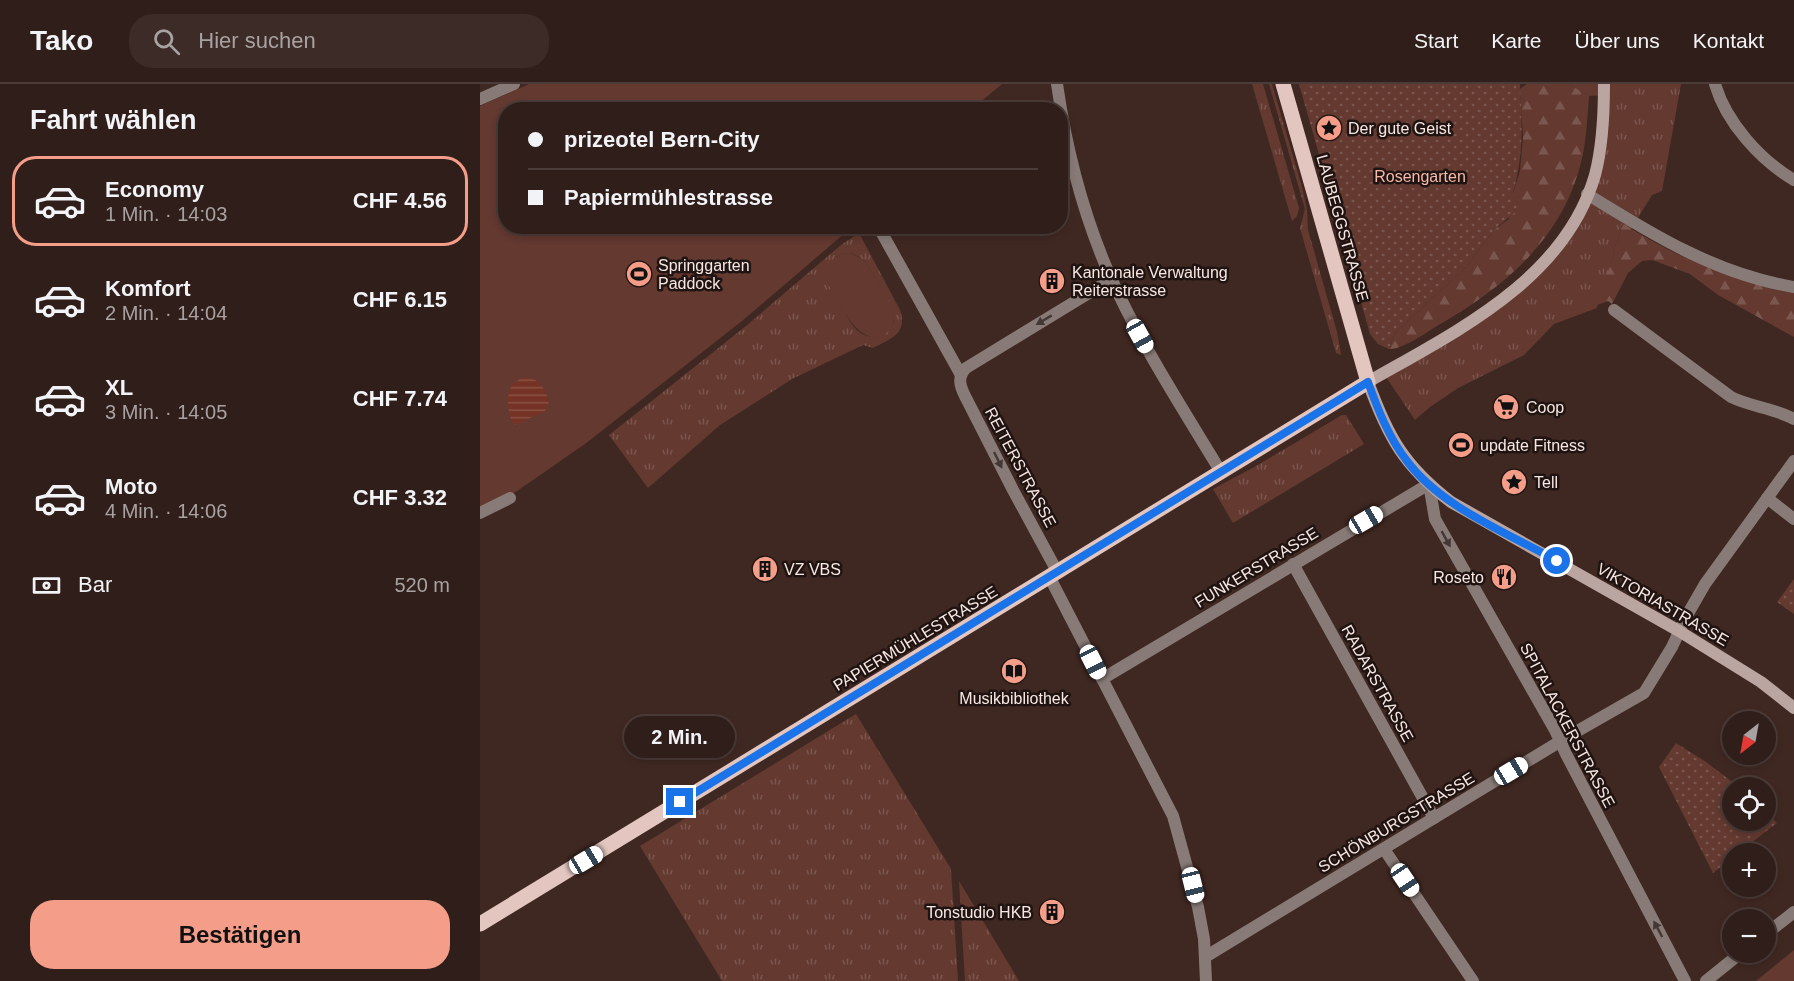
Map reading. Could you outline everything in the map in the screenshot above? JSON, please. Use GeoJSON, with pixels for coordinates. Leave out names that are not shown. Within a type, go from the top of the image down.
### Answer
{"type":"FeatureCollection","features":[{"type":"Feature","properties":{"kind":"main road","name":"LAUBEGGSTRASSE"},"geometry":{"type":"LineString","coordinates":[[1282,84],[1368,382]]}},
{"type":"Feature","properties":{"kind":"main road"},"geometry":{"type":"LineString","coordinates":[[1368,382],[1478,317],[1530,277],[1553,250],[1573,222],[1587,194],[1599,156],[1604,118],[1605,84]]}},
{"type":"Feature","properties":{"kind":"main road","name":"PAPIERMÜHLESTRASSE"},"geometry":{"type":"LineString","coordinates":[[480,924],[1368,382]]}},
{"type":"Feature","properties":{"kind":"main road","name":"VIKTORIASTRASSE"},"geometry":{"type":"LineString","coordinates":[[1368,382],[1378,411],[1398,449],[1407,462],[1451,502],[1679,631],[1761,682],[1794,708]]}},
{"type":"Feature","properties":{"kind":"street"},"geometry":{"type":"LineString","coordinates":[[480,99],[514,84]]}},
{"type":"Feature","properties":{"kind":"street"},"geometry":{"type":"LineString","coordinates":[[1057,84],[1061,102]]}},
{"type":"Feature","properties":{"kind":"street"},"geometry":{"type":"LineString","coordinates":[[1715,84],[1725,111],[1738,130],[1770,162],[1794,180]]}},
{"type":"Feature","properties":{"kind":"street"},"geometry":{"type":"LineString","coordinates":[[1068,134],[1082,198],[1112,279],[1151,356],[1221,471]]}},
{"type":"Feature","properties":{"kind":"street"},"geometry":{"type":"LineString","coordinates":[[1587,194],[1641,229],[1698,258],[1746,276],[1794,287]]}},
{"type":"Feature","properties":{"kind":"street","name":"REITERSTRASSE"},"geometry":{"type":"LineString","coordinates":[[882,234],[961,375],[960,384],[965,396],[1013,490],[1102,679],[1173,816],[1198,907],[1206,981]]}},
{"type":"Feature","properties":{"kind":"street"},"geometry":{"type":"LineString","coordinates":[[961,375],[966,368],[1112,279]]}},
{"type":"Feature","properties":{"kind":"street"},"geometry":{"type":"LineString","coordinates":[[1614,310],[1731,397],[1743,403],[1780,411],[1794,419]]}},
{"type":"Feature","properties":{"kind":"street","name":"SCHÖNBURGSTRASSE"},"geometry":{"type":"LineString","coordinates":[[1205,957],[1644,693],[1672,647],[1705,584],[1794,461]]}},
{"type":"Feature","properties":{"kind":"street","name":"FUNKERSTRASSE"},"geometry":{"type":"LineString","coordinates":[[1102,679],[1429,484]]}},
{"type":"Feature","properties":{"kind":"street","name":"SPITALACKERSTRASSE"},"geometry":{"type":"LineString","coordinates":[[1429,484],[1435,519],[1561,741],[1685,981]]}},
{"type":"Feature","properties":{"kind":"street"},"geometry":{"type":"LineString","coordinates":[[480,513],[510,498]]}},
{"type":"Feature","properties":{"kind":"street"},"geometry":{"type":"LineString","coordinates":[[1767,498],[1794,519]]}},
{"type":"Feature","properties":{"kind":"street","name":"RADARSTRASSE"},"geometry":{"type":"LineString","coordinates":[[1293,564],[1434,818]]}},
{"type":"Feature","properties":{"kind":"street"},"geometry":{"type":"LineString","coordinates":[[1384,849],[1473,981]]}},
{"type":"Feature","properties":{"kind":"street"},"geometry":{"type":"LineString","coordinates":[[1776,926],[1794,912]]}},
{"type":"Feature","properties":{"kind":"street"},"geometry":{"type":"LineString","coordinates":[[1706,981],[1728,963]]}},
{"type":"Feature","properties":{"kind":"green space","name":"Springgarten Paddock"},"geometry":{"type":"Polygon","coordinates":[[[529,84],[1002,84],[980,102],[498,102],[498,234],[844,234],[742,321],[585,444],[507,498],[480,512],[480,106],[529,84]]]}},
{"type":"Feature","properties":{"kind":"green space"},"geometry":{"type":"Polygon","coordinates":[[[1252,84],[1263,84],[1299,208],[1297,216],[1292,221],[1252,84]]]}},
{"type":"Feature","properties":{"kind":"green space"},"geometry":{"type":"Polygon","coordinates":[[[1269,84],[1272,84],[1302,187],[1308,230],[1337,332],[1341,355],[1336,353],[1300,228],[1305,209],[1269,84]]]}},
{"type":"Feature","properties":{"kind":"green space","name":"Rosengarten"},"geometry":{"type":"Polygon","coordinates":[[[1299,84],[1520,84],[1521,152],[1513,193],[1520,208],[1495,229],[1465,268],[1395,333],[1389,349],[1378,344],[1370,334],[1299,84]]]}},
{"type":"Feature","properties":{"kind":"green space"},"geometry":{"type":"Polygon","coordinates":[[[1527,84],[1569,84],[1589,96],[1583,154],[1569,198],[1542,242],[1506,279],[1486,295],[1423,335],[1389,349],[1395,333],[1465,268],[1495,229],[1509,219],[1513,193],[1520,171],[1523,137],[1520,89],[1527,84]]]}},
{"type":"Feature","properties":{"kind":"green space"},"geometry":{"type":"Polygon","coordinates":[[[1569,84],[1681,84],[1662,191],[1652,195],[1631,229],[1622,224],[1597,308],[1554,324],[1524,355],[1458,388],[1415,420],[1384,374],[1530,278],[1589,193],[1605,95],[1589,96],[1569,84]]]}},
{"type":"Feature","properties":{"kind":"green space"},"geometry":{"type":"Polygon","coordinates":[[[1622,223],[1663,247],[1705,266],[1748,281],[1794,292],[1794,337],[1718,295],[1690,274],[1652,260],[1642,261],[1628,273],[1612,304],[1608,301],[1597,305],[1622,223]]]}},
{"type":"Feature","properties":{"kind":"green space"},"geometry":{"type":"Polygon","coordinates":[[[858,234],[900,310],[902,318],[900,330],[892,338],[873,348],[863,345],[792,379],[720,425],[648,488],[609,435],[746,326],[841,245],[858,234]],[[849,253],[837,256],[827,281],[855,328],[869,336],[879,336],[891,327],[894,322],[893,316],[882,289],[866,264],[856,255],[849,253]]]}},
{"type":"Feature","properties":{"kind":"green space"},"geometry":{"type":"Polygon","coordinates":[[[849,253],[860,257],[865,262],[891,306],[894,321],[885,334],[876,337],[867,335],[858,329],[850,321],[827,281],[827,270],[834,258],[849,253]]]}},
{"type":"Feature","properties":{"kind":"green space"},"geometry":{"type":"Polygon","coordinates":[[[1342,415],[1346,415],[1364,444],[1233,523],[1213,489],[1342,415]]]}},
{"type":"Feature","properties":{"kind":"green space"},"geometry":{"type":"Polygon","coordinates":[[[1794,579],[1794,614],[1777,602],[1794,579]]]}},
{"type":"Feature","properties":{"kind":"green space"},"geometry":{"type":"Polygon","coordinates":[[[856,714],[951,869],[958,981],[722,981],[640,846],[856,714]]]}},
{"type":"Feature","properties":{"kind":"green space"},"geometry":{"type":"Polygon","coordinates":[[[1676,743],[1726,777],[1722,777],[1722,831],[1767,831],[1751,843],[1722,843],[1722,866],[1713,873],[1659,767],[1676,743]]]}},
{"type":"Feature","properties":{"kind":"green space"},"geometry":{"type":"Polygon","coordinates":[[[959,881],[1019,981],[965,981],[959,881]]]}},
{"type":"Feature","properties":{"kind":"green space"},"geometry":{"type":"Polygon","coordinates":[[[1794,950],[1794,981],[1756,981],[1794,950]]]}},
{"type":"Feature","properties":{"kind":"shaded area"},"geometry":{"type":"Polygon","coordinates":[[[521,378],[532,379],[540,384],[549,402],[545,411],[515,425],[510,416],[508,399],[510,388],[521,378]]]}},
{"type":"Feature","properties":{"kind":"place","name":"Der gute Geist"},"geometry":{"type":"Point","coordinates":[1329,128]}},
{"type":"Feature","properties":{"kind":"place","name":"Springgarten Paddock"},"geometry":{"type":"Point","coordinates":[639,274]}},
{"type":"Feature","properties":{"kind":"place","name":"Kantonale Verwaltung Reiterstrasse"},"geometry":{"type":"Point","coordinates":[1052,281]}},
{"type":"Feature","properties":{"kind":"place","name":"Coop"},"geometry":{"type":"Point","coordinates":[1506,407]}},
{"type":"Feature","properties":{"kind":"place","name":"update Fitness"},"geometry":{"type":"Point","coordinates":[1461,445]}},
{"type":"Feature","properties":{"kind":"place","name":"Tell"},"geometry":{"type":"Point","coordinates":[1514,482]}},
{"type":"Feature","properties":{"kind":"place","name":"VZ VBS"},"geometry":{"type":"Point","coordinates":[765,569]}},
{"type":"Feature","properties":{"kind":"place","name":"Roseto"},"geometry":{"type":"Point","coordinates":[1504,577]}},
{"type":"Feature","properties":{"kind":"place","name":"Musikbibliothek"},"geometry":{"type":"Point","coordinates":[1014,671]}},
{"type":"Feature","properties":{"kind":"place","name":"Tonstudio HKB"},"geometry":{"type":"Point","coordinates":[1052,912]}},
{"type":"Feature","properties":{"kind":"route"},"geometry":{"type":"LineString","coordinates":[[680,802],[1368,382],[1378,411],[1390,435],[1407,462],[1418,474],[1451,502],[1557,561]]}}]}
